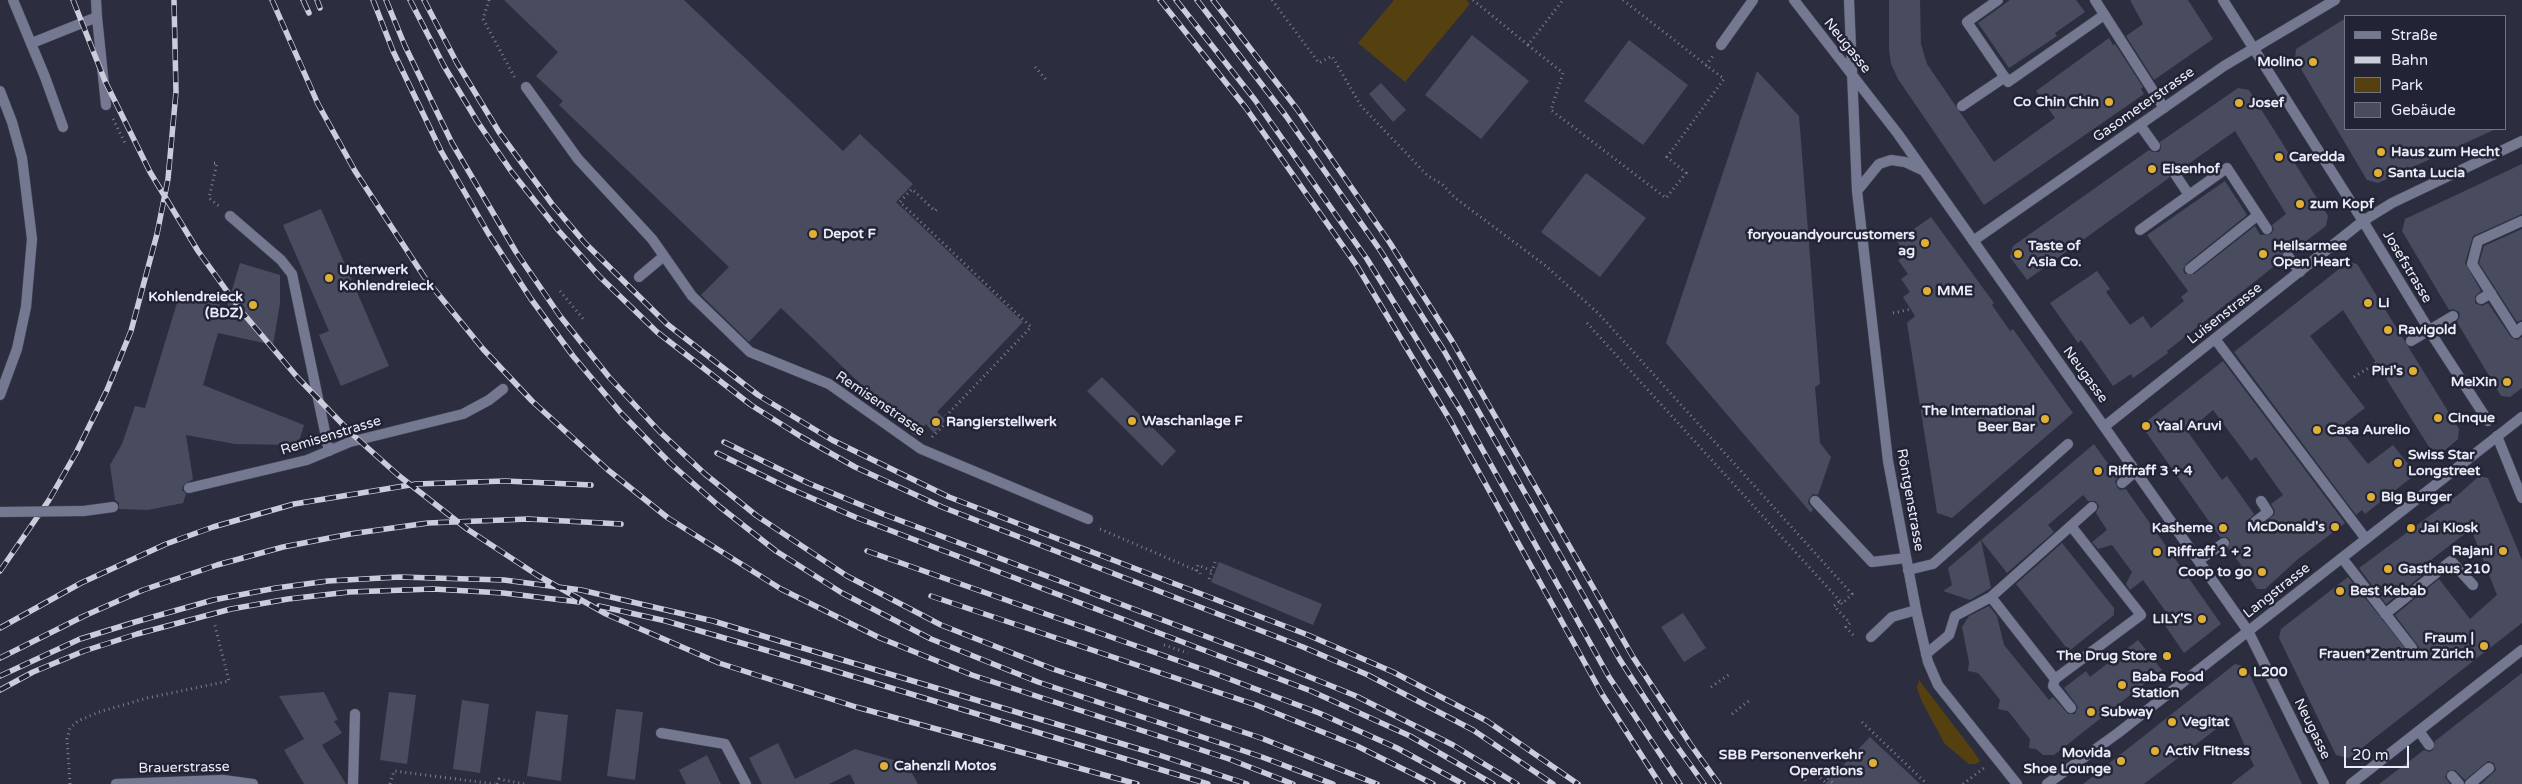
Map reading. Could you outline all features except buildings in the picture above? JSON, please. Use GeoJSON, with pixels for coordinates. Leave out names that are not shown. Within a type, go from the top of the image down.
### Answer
{"type":"FeatureCollection","features":[{"type":"Feature","properties":{"kind":"street"},"geometry":{"type":"LineString","coordinates":[[13,0],[32,42],[63,127]]}},
{"type":"Feature","properties":{"kind":"street"},"geometry":{"type":"LineString","coordinates":[[96,0],[106,105]]}},
{"type":"Feature","properties":{"kind":"street"},"geometry":{"type":"LineString","coordinates":[[1721,45],[1753,0]]}},
{"type":"Feature","properties":{"kind":"street","name":"Neugasse"},"geometry":{"type":"LineString","coordinates":[[1794,0],[1827,46],[1850,72],[1923,170],[2200,560],[2248,631],[2324,784]]}},
{"type":"Feature","properties":{"kind":"street","name":"Röntgenstrasse"},"geometry":{"type":"LineString","coordinates":[[1849,0],[1850,72],[1857,191],[1888,461],[1916,610],[1931,673],[1938,685],[2017,784]]}},
{"type":"Feature","properties":{"kind":"street"},"geometry":{"type":"LineString","coordinates":[[1998,0],[1966,22],[2008,82],[2104,15]]}},
{"type":"Feature","properties":{"kind":"street"},"geometry":{"type":"LineString","coordinates":[[2095,0],[2164,108]]}},
{"type":"Feature","properties":{"kind":"street","name":"Josefstrasse"},"geometry":{"type":"LineString","coordinates":[[2223,0],[2363,221],[2431,334],[2488,421]]}},
{"type":"Feature","properties":{"kind":"street","name":"Gasometerstrasse"},"geometry":{"type":"LineString","coordinates":[[1973,241],[2224,66],[2254,50],[2335,0]]}},
{"type":"Feature","properties":{"kind":"street"},"geometry":{"type":"LineString","coordinates":[[32,42],[97,17]]}},
{"type":"Feature","properties":{"kind":"street"},"geometry":{"type":"LineString","coordinates":[[1962,106],[2005,77]]}},
{"type":"Feature","properties":{"kind":"street","name":"Remisenstrasse"},"geometry":{"type":"LineString","coordinates":[[526,87],[578,159],[652,239],[692,296],[750,352],[829,384],[921,449],[1088,519]]}},
{"type":"Feature","properties":{"kind":"street"},"geometry":{"type":"LineString","coordinates":[[0,91],[12,122],[22,158],[29,198],[32,246],[29,291],[22,327],[11,366],[0,395]]}},
{"type":"Feature","properties":{"kind":"street"},"geometry":{"type":"LineString","coordinates":[[2140,125],[2155,146]]}},
{"type":"Feature","properties":{"kind":"street","name":"Luisenstrasse"},"geometry":{"type":"LineString","coordinates":[[2105,426],[2363,221],[2392,203],[2522,141]]}},
{"type":"Feature","properties":{"kind":"street"},"geometry":{"type":"LineString","coordinates":[[1857,191],[1879,164],[1891,160],[1905,162],[1923,170]]}},
{"type":"Feature","properties":{"kind":"street"},"geometry":{"type":"LineString","coordinates":[[2140,230],[2227,168],[2267,229]]}},
{"type":"Feature","properties":{"kind":"street"},"geometry":{"type":"LineString","coordinates":[[2175,174],[2189,195]]}},
{"type":"Feature","properties":{"kind":"street"},"geometry":{"type":"LineString","coordinates":[[2190,269],[2258,215]]}},
{"type":"Feature","properties":{"kind":"street"},"geometry":{"type":"LineString","coordinates":[[230,216],[281,260],[292,274],[329,451]]}},
{"type":"Feature","properties":{"kind":"street"},"geometry":{"type":"LineString","coordinates":[[2522,222],[2478,241],[2472,264],[2516,333],[2522,328]]}},
{"type":"Feature","properties":{"kind":"street"},"geometry":{"type":"LineString","coordinates":[[639,277],[664,256]]}},
{"type":"Feature","properties":{"kind":"street"},"geometry":{"type":"LineString","coordinates":[[2288,256],[2300,272]]}},
{"type":"Feature","properties":{"kind":"street"},"geometry":{"type":"LineString","coordinates":[[2481,299],[2491,293]]}},
{"type":"Feature","properties":{"kind":"street"},"geometry":{"type":"LineString","coordinates":[[2411,341],[2431,334],[2453,316]]}},
{"type":"Feature","properties":{"kind":"street"},"geometry":{"type":"LineString","coordinates":[[2215,339],[2366,539]]}},
{"type":"Feature","properties":{"kind":"street","name":"Remisenstrasse"},"geometry":{"type":"LineString","coordinates":[[190,488],[307,460],[350,442],[463,414],[481,405],[503,389]]}},
{"type":"Feature","properties":{"kind":"street","name":"Langstrasse"},"geometry":{"type":"LineString","coordinates":[[2047,784],[2118,733],[2522,417]]}},
{"type":"Feature","properties":{"kind":"street"},"geometry":{"type":"LineString","coordinates":[[2497,436],[2522,498]]}},
{"type":"Feature","properties":{"kind":"street"},"geometry":{"type":"LineString","coordinates":[[1908,570],[1933,564],[2068,444]]}},
{"type":"Feature","properties":{"kind":"street"},"geometry":{"type":"LineString","coordinates":[[2122,483],[2136,471]]}},
{"type":"Feature","properties":{"kind":"street"},"geometry":{"type":"LineString","coordinates":[[1815,501],[1872,562],[1906,558]]}},
{"type":"Feature","properties":{"kind":"street"},"geometry":{"type":"LineString","coordinates":[[2255,522],[2268,512],[2261,501]]}},
{"type":"Feature","properties":{"kind":"street"},"geometry":{"type":"LineString","coordinates":[[0,512],[84,511],[114,507]]}},
{"type":"Feature","properties":{"kind":"street"},"geometry":{"type":"LineString","coordinates":[[1926,654],[1949,635],[1955,616],[1991,597],[2092,507]]}},
{"type":"Feature","properties":{"kind":"street"},"geometry":{"type":"LineString","coordinates":[[2071,526],[2141,615],[2055,679],[2053,686],[2071,708]]}},
{"type":"Feature","properties":{"kind":"street"},"geometry":{"type":"LineString","coordinates":[[2200,560],[2224,543]]}},
{"type":"Feature","properties":{"kind":"street"},"geometry":{"type":"LineString","coordinates":[[2342,558],[2412,648]]}},
{"type":"Feature","properties":{"kind":"street"},"geometry":{"type":"LineString","coordinates":[[2385,614],[2451,561],[2473,585]]}},
{"type":"Feature","properties":{"kind":"street"},"geometry":{"type":"LineString","coordinates":[[1991,597],[2055,679]]}},
{"type":"Feature","properties":{"kind":"street"},"geometry":{"type":"LineString","coordinates":[[1871,637],[1892,617],[1916,610]]}},
{"type":"Feature","properties":{"kind":"street"},"geometry":{"type":"LineString","coordinates":[[2351,784],[2522,650]]}},
{"type":"Feature","properties":{"kind":"street"},"geometry":{"type":"LineString","coordinates":[[353,784],[355,714]]}},
{"type":"Feature","properties":{"kind":"street"},"geometry":{"type":"LineString","coordinates":[[2419,731],[2430,745]]}},
{"type":"Feature","properties":{"kind":"street"},"geometry":{"type":"LineString","coordinates":[[661,733],[725,744],[746,784]]}},
{"type":"Feature","properties":{"kind":"street"},"geometry":{"type":"LineString","coordinates":[[2470,784],[2489,768]]}},
{"type":"Feature","properties":{"kind":"street","name":"Brauerstrasse"},"geometry":{"type":"LineString","coordinates":[[116,784],[223,780],[253,784]]}},
{"type":"Feature","properties":{"kind":"path"},"geometry":{"type":"LineString","coordinates":[[490,0],[483,19],[516,79],[526,87]]}},
{"type":"Feature","properties":{"kind":"path"},"geometry":{"type":"LineString","coordinates":[[1272,0],[1319,63],[1332,56],[1361,106],[1428,176],[1442,184],[1454,197],[1546,266],[1599,314],[1852,594],[1842,604],[1587,322]]}},
{"type":"Feature","properties":{"kind":"path"},"geometry":{"type":"LineString","coordinates":[[1473,0],[1563,73],[1551,110],[1666,198],[1686,172],[1667,157],[1724,80],[1623,0]]}},
{"type":"Feature","properties":{"kind":"path"},"geometry":{"type":"LineString","coordinates":[[1528,45],[1563,0]]}},
{"type":"Feature","properties":{"kind":"path"},"geometry":{"type":"LineString","coordinates":[[1706,66],[1721,45]]}},
{"type":"Feature","properties":{"kind":"path"},"geometry":{"type":"LineString","coordinates":[[1035,67],[1048,82]]}},
{"type":"Feature","properties":{"kind":"path"},"geometry":{"type":"LineString","coordinates":[[106,105],[124,143]]}},
{"type":"Feature","properties":{"kind":"path"},"geometry":{"type":"LineString","coordinates":[[210,193],[217,164],[214,163]]}},
{"type":"Feature","properties":{"kind":"path"},"geometry":{"type":"LineString","coordinates":[[921,449],[949,420],[946,417],[1031,328],[900,202],[912,189],[935,211],[939,207]]}},
{"type":"Feature","properties":{"kind":"path"},"geometry":{"type":"LineString","coordinates":[[560,291],[585,322]]}},
{"type":"Feature","properties":{"kind":"path"},"geometry":{"type":"LineString","coordinates":[[1893,313],[1911,310]]}},
{"type":"Feature","properties":{"kind":"path"},"geometry":{"type":"LineString","coordinates":[[2354,377],[2376,363]]}},
{"type":"Feature","properties":{"kind":"path"},"geometry":{"type":"LineString","coordinates":[[1088,519],[1095,527],[1200,572],[1200,578]]}},
{"type":"Feature","properties":{"kind":"path"},"geometry":{"type":"LineString","coordinates":[[1208,579],[1216,560]]}},
{"type":"Feature","properties":{"kind":"path"},"geometry":{"type":"LineString","coordinates":[[1196,570],[1198,565],[1212,570]]}},
{"type":"Feature","properties":{"kind":"path"},"geometry":{"type":"LineString","coordinates":[[1840,601],[1834,606],[1850,623],[1846,627],[1857,639]]}},
{"type":"Feature","properties":{"kind":"path"},"geometry":{"type":"LineString","coordinates":[[70,784],[67,739],[70,728],[78,721],[99,712],[147,698],[229,681],[214,622]]}},
{"type":"Feature","properties":{"kind":"path"},"geometry":{"type":"LineString","coordinates":[[1164,645],[1188,653]]}},
{"type":"Feature","properties":{"kind":"path"},"geometry":{"type":"LineString","coordinates":[[1711,686],[1730,674]]}},
{"type":"Feature","properties":{"kind":"path"},"geometry":{"type":"LineString","coordinates":[[1732,714],[1750,700]]}},
{"type":"Feature","properties":{"kind":"path"},"geometry":{"type":"LineString","coordinates":[[1862,722],[1927,784]]}},
{"type":"Feature","properties":{"kind":"path"},"geometry":{"type":"LineString","coordinates":[[1817,768],[1834,784]]}},
{"type":"Feature","properties":{"kind":"path"},"geometry":{"type":"LineString","coordinates":[[1963,784],[1985,768]]}},
{"type":"Feature","properties":{"kind":"path"},"geometry":{"type":"LineString","coordinates":[[390,784],[394,771],[496,784],[500,779],[524,784]]}},
{"type":"Feature","properties":{"kind":"path"},"geometry":{"type":"LineString","coordinates":[[1813,771],[1827,784]]}},
{"type":"Feature","properties":{"kind":"path"},"geometry":{"type":"LineString","coordinates":[[1805,780],[1807,784]]}},
{"type":"Feature","properties":{"kind":"green space"},"geometry":{"type":"Polygon","coordinates":[[[1394,0],[1466,0],[1470,4],[1405,82],[1358,43],[1394,0]]]}},
{"type":"Feature","properties":{"kind":"green space"},"geometry":{"type":"Polygon","coordinates":[[[1919,680],[1974,752],[1980,761],[1976,764],[1969,764],[1945,744],[1922,702],[1917,688],[1919,680]]]}},
{"type":"Feature","properties":{"kind":"railway"},"geometry":{"type":"LineString","coordinates":[[73,0],[105,81],[150,172],[198,251],[242,312],[298,378],[351,433],[398,475],[467,529],[537,575],[606,614],[719,663],[856,707],[1137,784]]}},
{"type":"Feature","properties":{"kind":"railway"},"geometry":{"type":"LineString","coordinates":[[0,571],[49,500],[76,453],[107,390],[131,331],[157,234],[168,179],[176,92],[174,0]]}},
{"type":"Feature","properties":{"kind":"railway"},"geometry":{"type":"LineString","coordinates":[[272,0],[318,104],[355,171],[425,278],[483,349],[532,401],[608,470],[668,518],[781,589],[880,638],[972,675],[1229,759],[1293,784]]}},
{"type":"Feature","properties":{"kind":"railway"},"geometry":{"type":"LineString","coordinates":[[303,0],[309,13]]}},
{"type":"Feature","properties":{"kind":"railway"},"geometry":{"type":"LineString","coordinates":[[317,0],[320,8]]}},
{"type":"Feature","properties":{"kind":"railway"},"geometry":{"type":"LineString","coordinates":[[373,0],[393,51],[441,151],[488,233],[531,299],[573,356],[621,413],[671,464],[720,507],[776,551],[842,593],[931,639],[1038,682],[1262,757],[1333,784]]}},
{"type":"Feature","properties":{"kind":"railway"},"geometry":{"type":"LineString","coordinates":[[386,0],[405,46],[452,143],[516,252],[560,316],[609,377],[659,431],[705,474],[757,516],[847,576],[941,625],[1053,669],[1261,738],[1377,784]]}},
{"type":"Feature","properties":{"kind":"railway"},"geometry":{"type":"LineString","coordinates":[[410,0],[444,66],[477,121],[511,171],[558,230],[600,277],[657,332],[751,405],[800,436],[855,467],[942,507],[1303,647],[1368,675],[1473,730],[1553,784]]}},
{"type":"Feature","properties":{"kind":"railway"},"geometry":{"type":"LineString","coordinates":[[424,0],[457,63],[499,132],[552,204],[585,243],[667,324],[758,395],[832,440],[949,497],[1308,635],[1393,672],[1487,721],[1578,784]]}},
{"type":"Feature","properties":{"kind":"railway"},"geometry":{"type":"LineString","coordinates":[[1160,0],[1246,108],[1357,266],[1450,420],[1602,694],[1660,784]]}},
{"type":"Feature","properties":{"kind":"railway"},"geometry":{"type":"LineString","coordinates":[[1176,0],[1255,100],[1367,259],[1461,411],[1609,677],[1680,784]]}},
{"type":"Feature","properties":{"kind":"railway"},"geometry":{"type":"LineString","coordinates":[[1197,0],[1286,116],[1380,250],[1443,349],[1620,660],[1668,734],[1704,784]]}},
{"type":"Feature","properties":{"kind":"railway"},"geometry":{"type":"LineString","coordinates":[[1213,0],[1297,109],[1390,243],[1452,341],[1633,657],[1719,784]]}},
{"type":"Feature","properties":{"kind":"railway"},"geometry":{"type":"LineString","coordinates":[[724,442],[808,483],[883,514],[1263,658],[1356,696],[1453,745],[1517,784]]}},
{"type":"Feature","properties":{"kind":"railway"},"geometry":{"type":"LineString","coordinates":[[717,453],[784,486],[855,517],[1311,691],[1410,736],[1493,784]]}},
{"type":"Feature","properties":{"kind":"railway"},"geometry":{"type":"LineString","coordinates":[[0,628],[81,583],[166,544],[213,527],[294,504],[416,484],[505,481],[591,485]]}},
{"type":"Feature","properties":{"kind":"railway"},"geometry":{"type":"LineString","coordinates":[[0,658],[84,616],[143,590],[217,565],[283,547],[350,534],[428,523],[528,519],[621,524]]}},
{"type":"Feature","properties":{"kind":"railway"},"geometry":{"type":"LineString","coordinates":[[867,551],[1216,674],[1319,713],[1397,748],[1463,784]]}},
{"type":"Feature","properties":{"kind":"railway"},"geometry":{"type":"LineString","coordinates":[[0,676],[80,639],[213,600],[276,588],[328,581],[399,577],[504,580],[581,590],[713,621],[1156,754],[1247,784]]}},
{"type":"Feature","properties":{"kind":"railway"},"geometry":{"type":"LineString","coordinates":[[0,690],[33,672],[84,651],[137,634],[231,609],[288,599],[349,592],[433,589],[503,593],[579,602]]}},
{"type":"Feature","properties":{"kind":"railway"},"geometry":{"type":"LineString","coordinates":[[931,596],[1256,705],[1357,746],[1433,784]]}},
{"type":"Feature","properties":{"kind":"railway"},"geometry":{"type":"LineString","coordinates":[[599,606],[666,621],[779,654],[1208,784]]}},
{"type":"Feature","properties":{"kind":"place","name":"Molino"},"geometry":{"type":"Point","coordinates":[2313,62]}},
{"type":"Feature","properties":{"kind":"place","name":"Co Chin Chin"},"geometry":{"type":"Point","coordinates":[2109,102]}},
{"type":"Feature","properties":{"kind":"place","name":"Josef"},"geometry":{"type":"Point","coordinates":[2239,103]}},
{"type":"Feature","properties":{"kind":"place","name":"Haus zum Hecht"},"geometry":{"type":"Point","coordinates":[2381,152]}},
{"type":"Feature","properties":{"kind":"place","name":"Caredda"},"geometry":{"type":"Point","coordinates":[2279,157]}},
{"type":"Feature","properties":{"kind":"place","name":"Eisenhof"},"geometry":{"type":"Point","coordinates":[2152,169]}},
{"type":"Feature","properties":{"kind":"place","name":"Santa Lucia"},"geometry":{"type":"Point","coordinates":[2378,173]}},
{"type":"Feature","properties":{"kind":"place","name":"zum Kopf"},"geometry":{"type":"Point","coordinates":[2300,204]}},
{"type":"Feature","properties":{"kind":"place","name":"Depot F"},"geometry":{"type":"Point","coordinates":[813,234]}},
{"type":"Feature","properties":{"kind":"place","name":"foryouandyourcustomers ag"},"geometry":{"type":"Point","coordinates":[1925,243]}},
{"type":"Feature","properties":{"kind":"place","name":"Taste of Asia Co."},"geometry":{"type":"Point","coordinates":[2018,254]}},
{"type":"Feature","properties":{"kind":"place","name":"Heilsarmee Open Heart"},"geometry":{"type":"Point","coordinates":[2263,254]}},
{"type":"Feature","properties":{"kind":"place","name":"Unterwerk Kohlendreieck"},"geometry":{"type":"Point","coordinates":[329,278]}},
{"type":"Feature","properties":{"kind":"place","name":"MME"},"geometry":{"type":"Point","coordinates":[1927,291]}},
{"type":"Feature","properties":{"kind":"place","name":"Li"},"geometry":{"type":"Point","coordinates":[2368,303]}},
{"type":"Feature","properties":{"kind":"place","name":"Kohlendreieck (BDZ)"},"geometry":{"type":"Point","coordinates":[253,305]}},
{"type":"Feature","properties":{"kind":"place","name":"Ravigold"},"geometry":{"type":"Point","coordinates":[2388,330]}},
{"type":"Feature","properties":{"kind":"place","name":"Piri's"},"geometry":{"type":"Point","coordinates":[2413,371]}},
{"type":"Feature","properties":{"kind":"place","name":"MeiXin"},"geometry":{"type":"Point","coordinates":[2507,382]}},
{"type":"Feature","properties":{"kind":"place","name":"Cinque"},"geometry":{"type":"Point","coordinates":[2438,418]}},
{"type":"Feature","properties":{"kind":"place","name":"The International Beer Bar"},"geometry":{"type":"Point","coordinates":[2045,419]}},
{"type":"Feature","properties":{"kind":"place","name":"Waschanlage F"},"geometry":{"type":"Point","coordinates":[1132,421]}},
{"type":"Feature","properties":{"kind":"place","name":"Rangierstellwerk"},"geometry":{"type":"Point","coordinates":[936,422]}},
{"type":"Feature","properties":{"kind":"place","name":"Yaal Aruvi"},"geometry":{"type":"Point","coordinates":[2146,426]}},
{"type":"Feature","properties":{"kind":"place","name":"Casa Aurelio"},"geometry":{"type":"Point","coordinates":[2317,430]}},
{"type":"Feature","properties":{"kind":"place","name":"Swiss Star Longstreet"},"geometry":{"type":"Point","coordinates":[2398,463]}},
{"type":"Feature","properties":{"kind":"place","name":"Riffraff 3 + 4"},"geometry":{"type":"Point","coordinates":[2098,471]}},
{"type":"Feature","properties":{"kind":"place","name":"Big Burger"},"geometry":{"type":"Point","coordinates":[2371,497]}},
{"type":"Feature","properties":{"kind":"place","name":"McDonald's"},"geometry":{"type":"Point","coordinates":[2335,527]}},
{"type":"Feature","properties":{"kind":"place","name":"Kasheme"},"geometry":{"type":"Point","coordinates":[2223,528]}},
{"type":"Feature","properties":{"kind":"place","name":"Jai Kiosk"},"geometry":{"type":"Point","coordinates":[2411,528]}},
{"type":"Feature","properties":{"kind":"place","name":"Rajani"},"geometry":{"type":"Point","coordinates":[2503,551]}},
{"type":"Feature","properties":{"kind":"place","name":"Riffraff 1 + 2"},"geometry":{"type":"Point","coordinates":[2157,552]}},
{"type":"Feature","properties":{"kind":"place","name":"Gasthaus 210"},"geometry":{"type":"Point","coordinates":[2388,569]}},
{"type":"Feature","properties":{"kind":"place","name":"Coop to go"},"geometry":{"type":"Point","coordinates":[2262,572]}},
{"type":"Feature","properties":{"kind":"place","name":"Best Kebab"},"geometry":{"type":"Point","coordinates":[2340,591]}},
{"type":"Feature","properties":{"kind":"place","name":"LILY'S"},"geometry":{"type":"Point","coordinates":[2202,619]}},
{"type":"Feature","properties":{"kind":"place","name":"Fraum | Frauen*Zentrum Zürich"},"geometry":{"type":"Point","coordinates":[2484,646]}},
{"type":"Feature","properties":{"kind":"place","name":"The Drug Store"},"geometry":{"type":"Point","coordinates":[2167,656]}},
{"type":"Feature","properties":{"kind":"place","name":"L200"},"geometry":{"type":"Point","coordinates":[2243,672]}},
{"type":"Feature","properties":{"kind":"place","name":"Baba Food Station"},"geometry":{"type":"Point","coordinates":[2122,685]}},
{"type":"Feature","properties":{"kind":"place","name":"Subway"},"geometry":{"type":"Point","coordinates":[2091,712]}},
{"type":"Feature","properties":{"kind":"place","name":"Vegitat"},"geometry":{"type":"Point","coordinates":[2172,722]}},
{"type":"Feature","properties":{"kind":"place","name":"Activ Fitness"},"geometry":{"type":"Point","coordinates":[2155,751]}},
{"type":"Feature","properties":{"kind":"place","name":"Movida Shoe Lounge"},"geometry":{"type":"Point","coordinates":[2121,761]}},
{"type":"Feature","properties":{"kind":"place","name":"SBB Personenverkehr Operations"},"geometry":{"type":"Point","coordinates":[1873,763]}},
{"type":"Feature","properties":{"kind":"place","name":"Cahenzli Motos"},"geometry":{"type":"Point","coordinates":[884,766]}}]}
